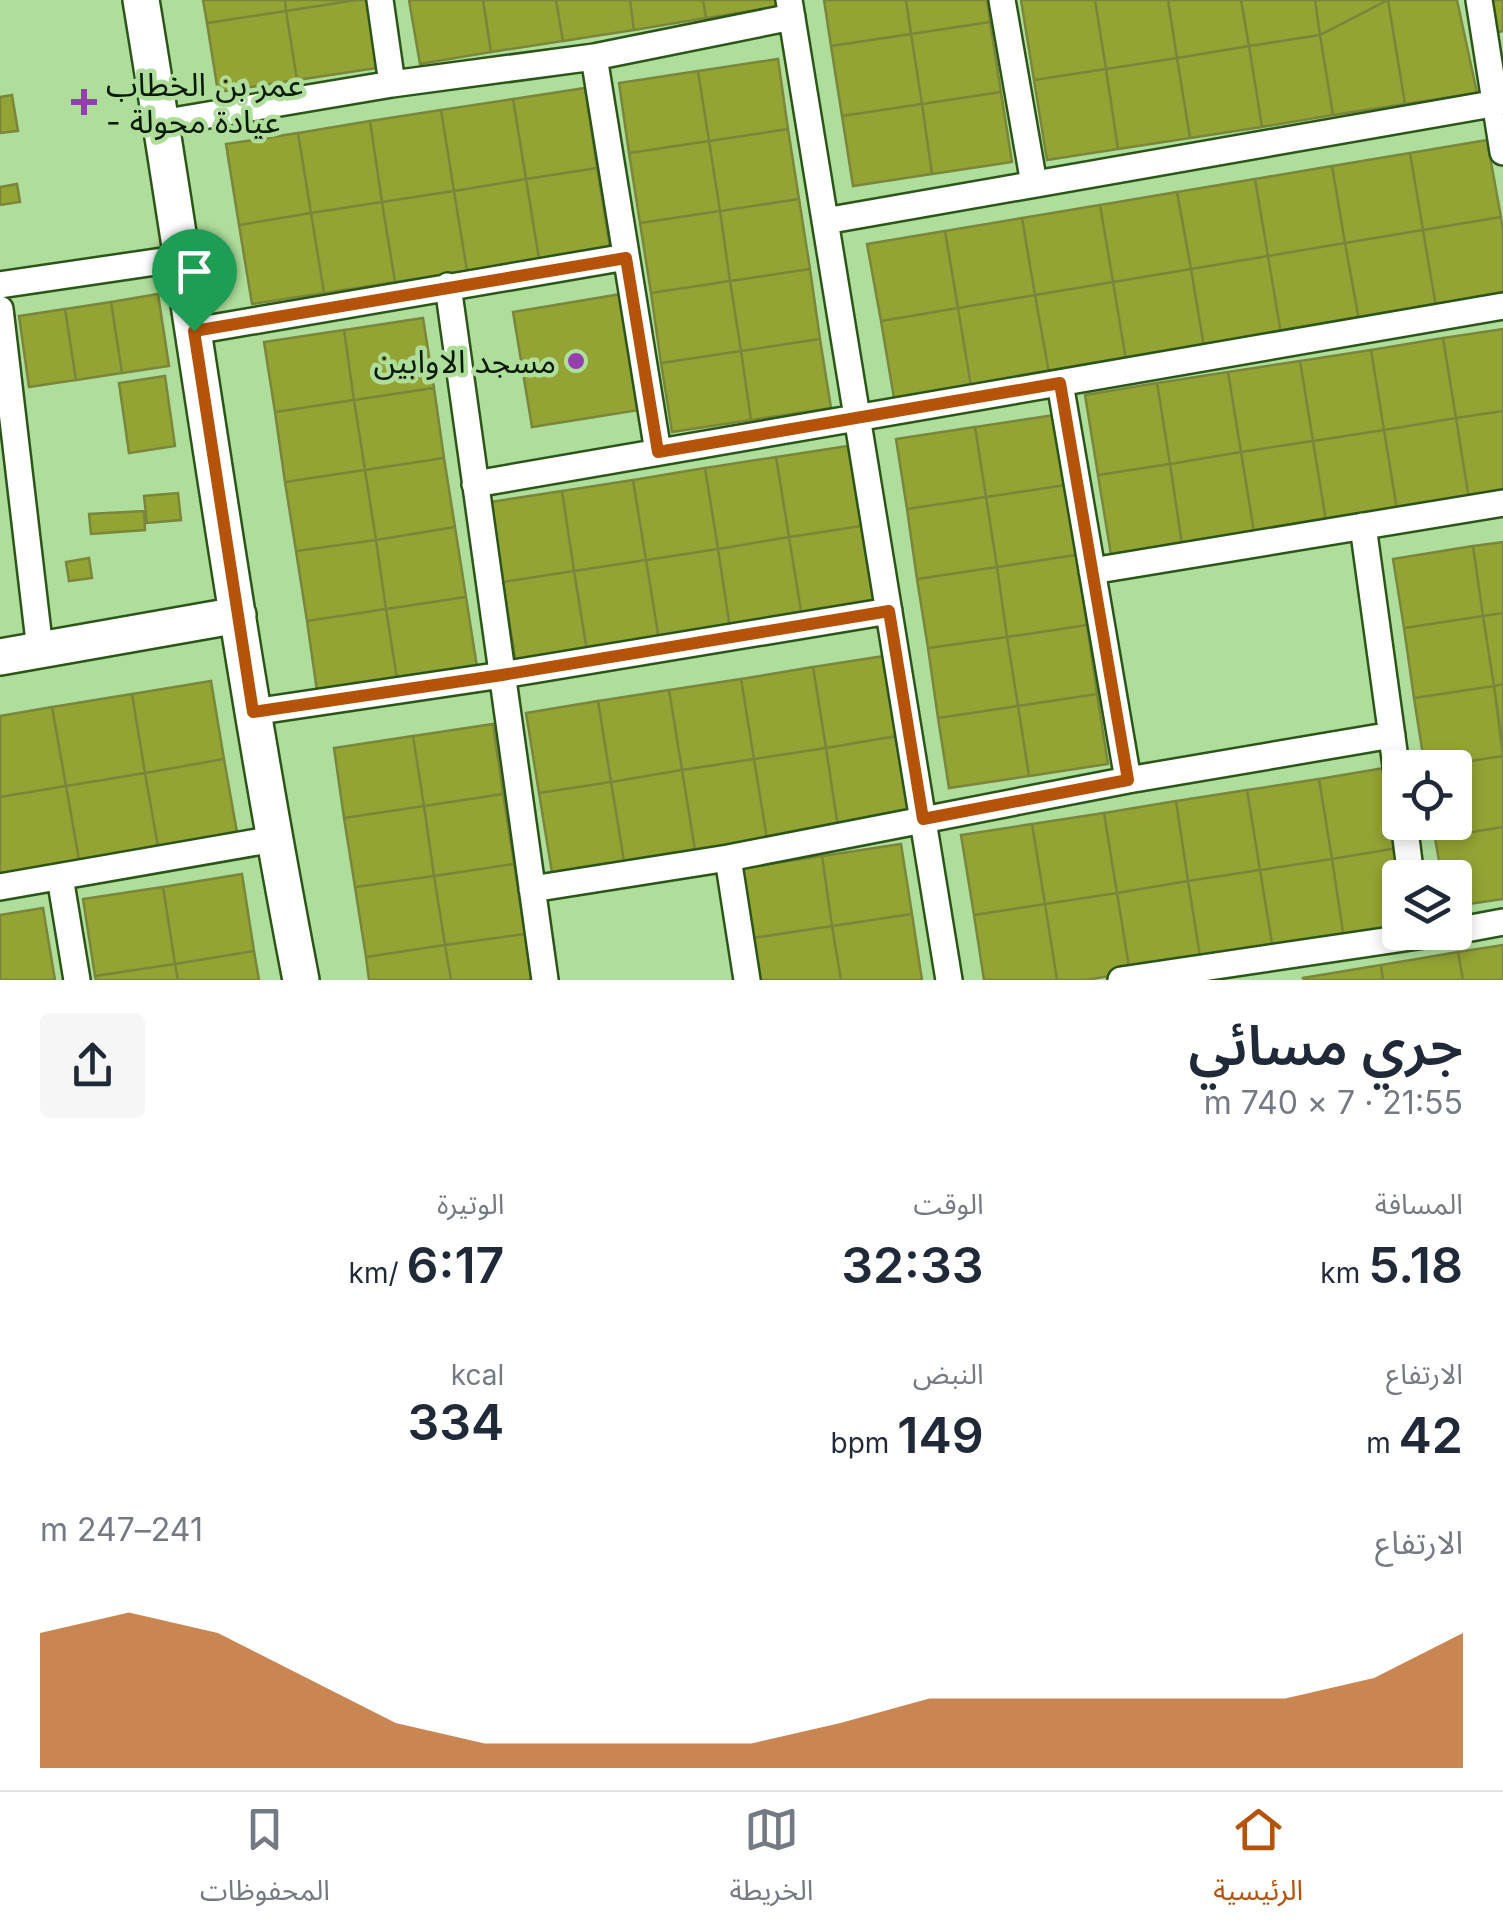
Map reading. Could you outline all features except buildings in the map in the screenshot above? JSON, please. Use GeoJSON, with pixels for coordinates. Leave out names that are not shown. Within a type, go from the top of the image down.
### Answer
{"type":"FeatureCollection","features":[{"type":"Feature","properties":{"kind":"street"},"geometry":{"type":"LineString","coordinates":[[141,0],[253,712],[301,980]]}},
{"type":"Feature","properties":{"kind":"street"},"geometry":{"type":"LineString","coordinates":[[380,0],[392,84]]}},
{"type":"Feature","properties":{"kind":"street"},"geometry":{"type":"LineString","coordinates":[[1002,0],[1034,184]]}},
{"type":"Feature","properties":{"kind":"street"},"geometry":{"type":"LineString","coordinates":[[1478,0],[1499,102],[1503,152]]}},
{"type":"Feature","properties":{"kind":"street"},"geometry":{"type":"LineString","coordinates":[[161,123],[392,84],[594,57],[790,9],[949,980]]}},
{"type":"Feature","properties":{"kind":"street"},"geometry":{"type":"LineString","coordinates":[[594,57],[658,452]]}},
{"type":"Feature","properties":{"kind":"street"},"geometry":{"type":"LineString","coordinates":[[825,221],[1499,102]]}},
{"type":"Feature","properties":{"kind":"street"},"geometry":{"type":"LineString","coordinates":[[0,285],[183,258]]}},
{"type":"Feature","properties":{"kind":"street"},"geometry":{"type":"LineString","coordinates":[[194,331],[626,258]]}},
{"type":"Feature","properties":{"kind":"street"},"geometry":{"type":"LineString","coordinates":[[448,286],[545,980]]}},
{"type":"Feature","properties":{"kind":"street"},"geometry":{"type":"LineString","coordinates":[[475,484],[1503,306]]}},
{"type":"Feature","properties":{"kind":"street"},"geometry":{"type":"LineString","coordinates":[[0,309],[11,500],[40,650]]}},
{"type":"Feature","properties":{"kind":"street"},"geometry":{"type":"LineString","coordinates":[[1060,383],[1128,780]]}},
{"type":"Feature","properties":{"kind":"street"},"geometry":{"type":"LineString","coordinates":[[1092,571],[1503,503]]}},
{"type":"Feature","properties":{"kind":"street"},"geometry":{"type":"LineString","coordinates":[[1363,526],[1394,750]]}},
{"type":"Feature","properties":{"kind":"street"},"geometry":{"type":"LineString","coordinates":[[253,712],[889,611]]}},
{"type":"Feature","properties":{"kind":"street"},"geometry":{"type":"LineString","coordinates":[[0,657],[238,615]]}},
{"type":"Feature","properties":{"kind":"street"},"geometry":{"type":"LineString","coordinates":[[532,889],[728,858],[1128,780],[1392,734]]}},
{"type":"Feature","properties":{"kind":"street"},"geometry":{"type":"LineString","coordinates":[[0,887],[274,838]]}},
{"type":"Feature","properties":{"kind":"street"},"geometry":{"type":"LineString","coordinates":[[728,858],[748,980]]}},
{"type":"Feature","properties":{"kind":"street"},"geometry":{"type":"LineString","coordinates":[[60,877],[77,980]]}},
{"type":"Feature","properties":{"kind":"street"},"geometry":{"type":"LineString","coordinates":[[1472,928],[1503,922]]}},
{"type":"Feature","properties":{"kind":"street"},"geometry":{"type":"LineString","coordinates":[[1121,980],[1382,941]]}},
{"type":"Feature","properties":{"kind":"place","name":"عمر بن الخطاب - عيادة محولة"},"geometry":{"type":"Point","coordinates":[84,102]}},
{"type":"Feature","properties":{"kind":"place","name":"مسجد الاوابين"},"geometry":{"type":"Point","coordinates":[576,361]}},
{"type":"Feature","properties":{"kind":"route"},"geometry":{"type":"LineString","coordinates":[[626,258],[658,452],[1060,383],[1128,780],[923,819],[889,611],[253,712],[194,331],[626,258]]}}]}
